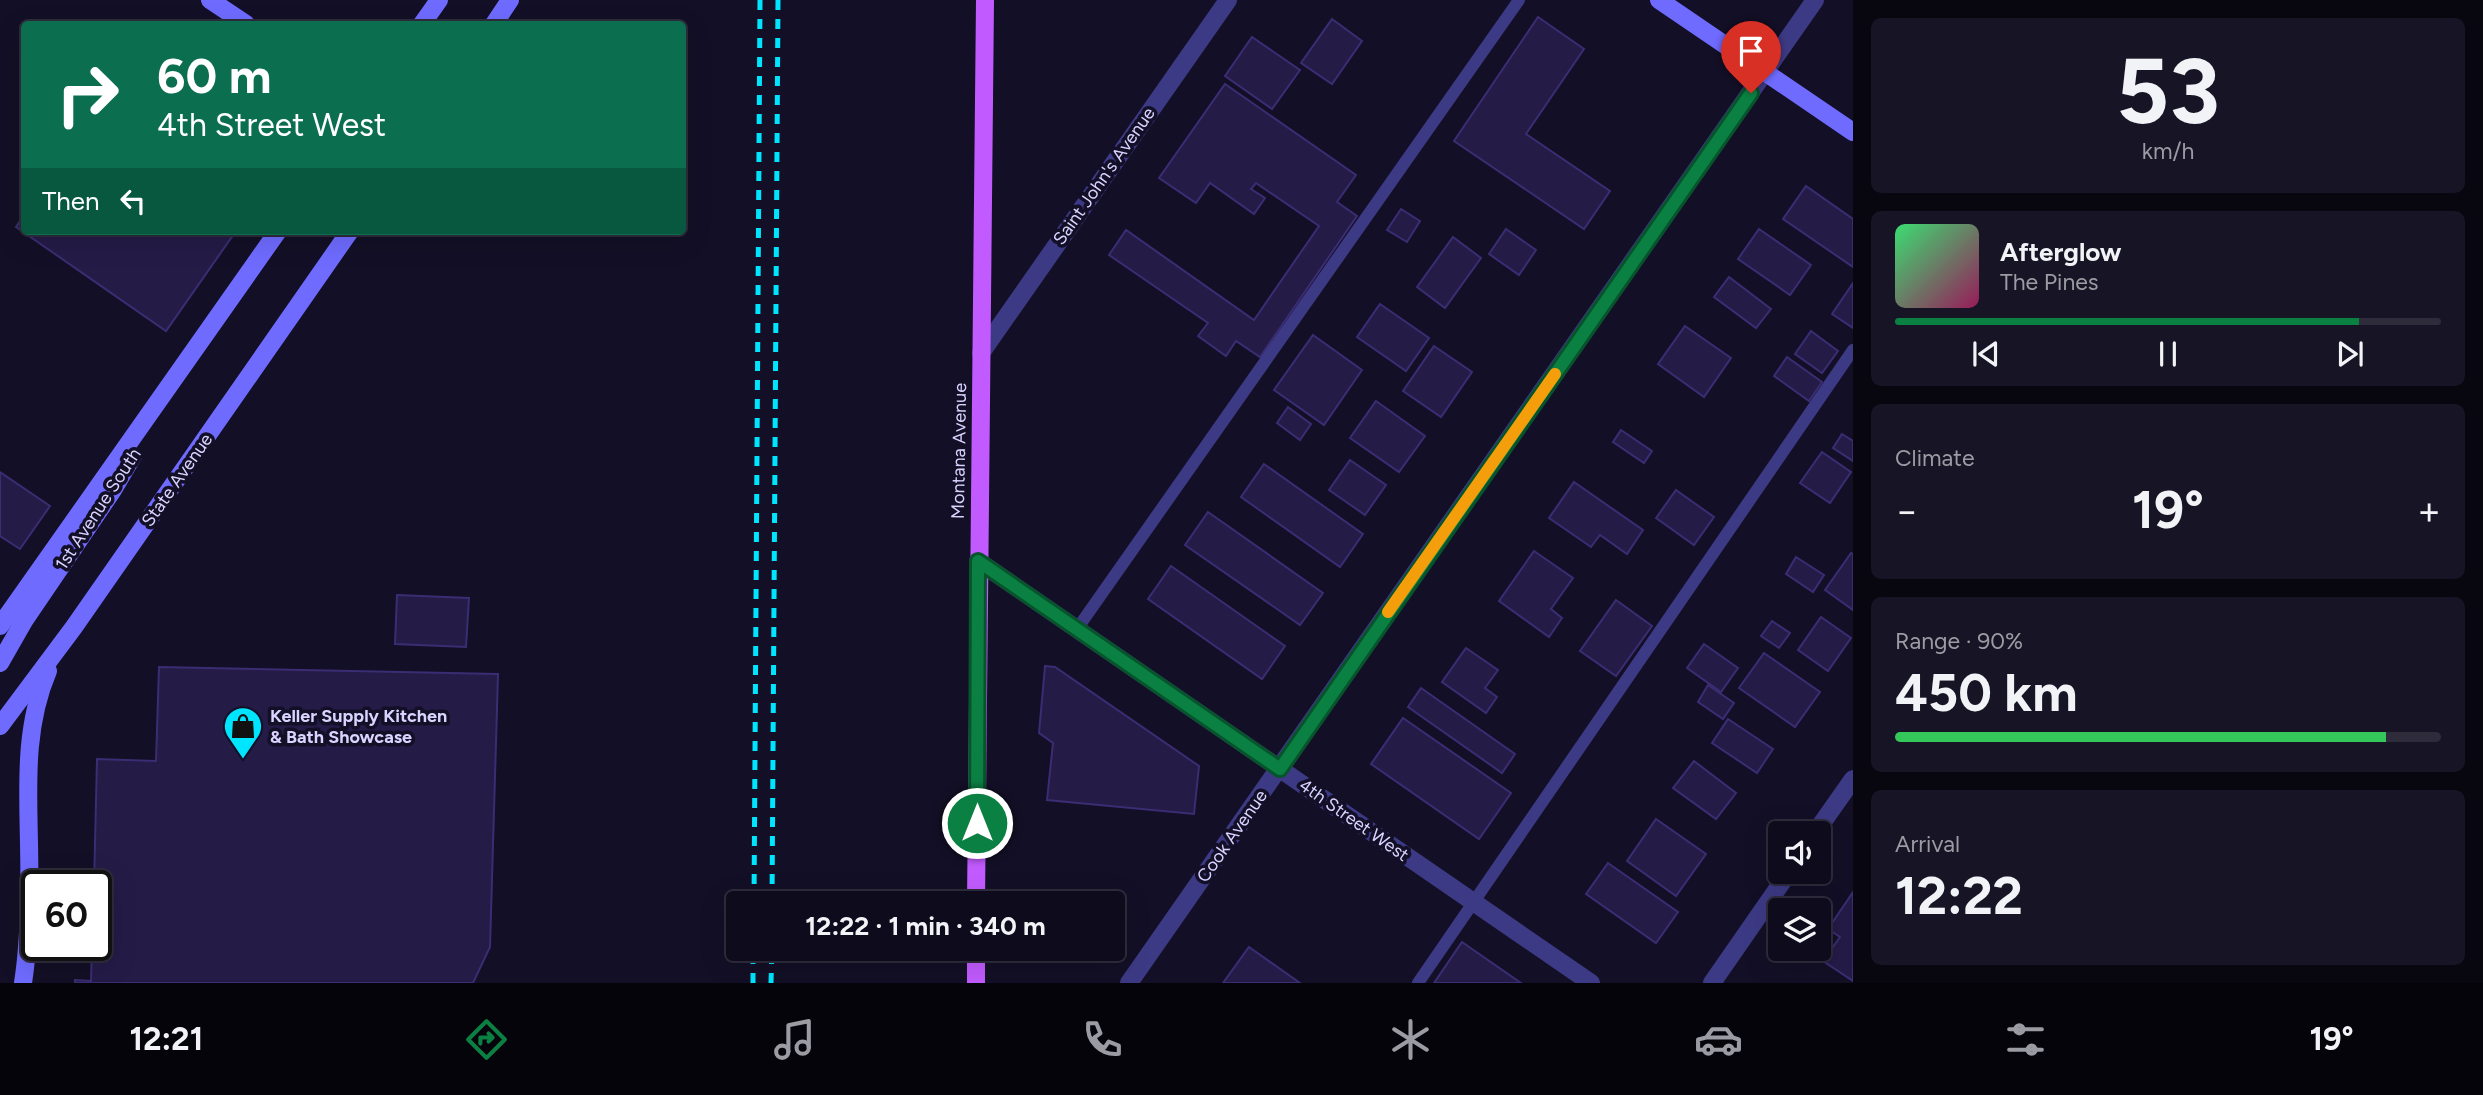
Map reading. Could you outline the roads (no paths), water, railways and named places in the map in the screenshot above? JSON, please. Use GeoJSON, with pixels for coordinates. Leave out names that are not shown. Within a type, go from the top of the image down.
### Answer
{"type":"FeatureCollection","features":[{"type":"Feature","properties":{"kind":"main road"},"geometry":{"type":"LineString","coordinates":[[210,0],[242,21]]}},
{"type":"Feature","properties":{"kind":"main road"},"geometry":{"type":"LineString","coordinates":[[424,21],[439,0]]}},
{"type":"Feature","properties":{"kind":"main road"},"geometry":{"type":"LineString","coordinates":[[497,21],[510,0]]}},
{"type":"Feature","properties":{"kind":"main road","name":"Montana Avenue"},"geometry":{"type":"LineString","coordinates":[[976,891],[985,0]]}},
{"type":"Feature","properties":{"kind":"main road"},"geometry":{"type":"LineString","coordinates":[[1659,0],[1853,132]]}},
{"type":"Feature","properties":{"kind":"main road"},"geometry":{"type":"LineString","coordinates":[[0,626],[275,235]]}},
{"type":"Feature","properties":{"kind":"main road","name":"State Avenue"},"geometry":{"type":"LineString","coordinates":[[0,726],[58,649],[348,235]]}},
{"type":"Feature","properties":{"kind":"main road","name":"1st Avenue South"},"geometry":{"type":"LineString","coordinates":[[0,663],[24,621],[113,490],[193,354]]}},
{"type":"Feature","properties":{"kind":"main road"},"geometry":{"type":"LineString","coordinates":[[23,983],[27,960],[27,764],[34,715],[43,683],[58,649]]}},
{"type":"Feature","properties":{"kind":"main road"},"geometry":{"type":"LineString","coordinates":[[976,961],[976,983]]}},
{"type":"Feature","properties":{"kind":"street","name":"Saint John's Avenue"},"geometry":{"type":"LineString","coordinates":[[981,352],[1228,0]]}},
{"type":"Feature","properties":{"kind":"street","name":"Cook Avenue"},"geometry":{"type":"LineString","coordinates":[[1129,983],[1815,0]]}},
{"type":"Feature","properties":{"kind":"street","name":"4th Street West"},"geometry":{"type":"LineString","coordinates":[[978,561],[1591,983]]}},
{"type":"Feature","properties":{"kind":"street"},"geometry":{"type":"LineString","coordinates":[[1823,821],[1853,779]]}},
{"type":"Feature","properties":{"kind":"street"},"geometry":{"type":"LineString","coordinates":[[1712,983],[1781,884]]}},
{"type":"Feature","properties":{"kind":"lane"},"geometry":{"type":"LineString","coordinates":[[1077,629],[1519,0]]}},
{"type":"Feature","properties":{"kind":"lane"},"geometry":{"type":"LineString","coordinates":[[1418,983],[1853,350]]}},
{"type":"Feature","properties":{"kind":"railway"},"geometry":{"type":"LineString","coordinates":[[754,891],[760,0]]}},
{"type":"Feature","properties":{"kind":"railway"},"geometry":{"type":"LineString","coordinates":[[772,891],[778,0]]}},
{"type":"Feature","properties":{"kind":"railway"},"geometry":{"type":"LineString","coordinates":[[753,961],[753,983]]}},
{"type":"Feature","properties":{"kind":"railway"},"geometry":{"type":"LineString","coordinates":[[771,983],[772,961]]}},
{"type":"Feature","properties":{"kind":"place","name":"Keller Supply Kitchen & Bath Showcase"},"geometry":{"type":"Point","coordinates":[243,760]}}]}
